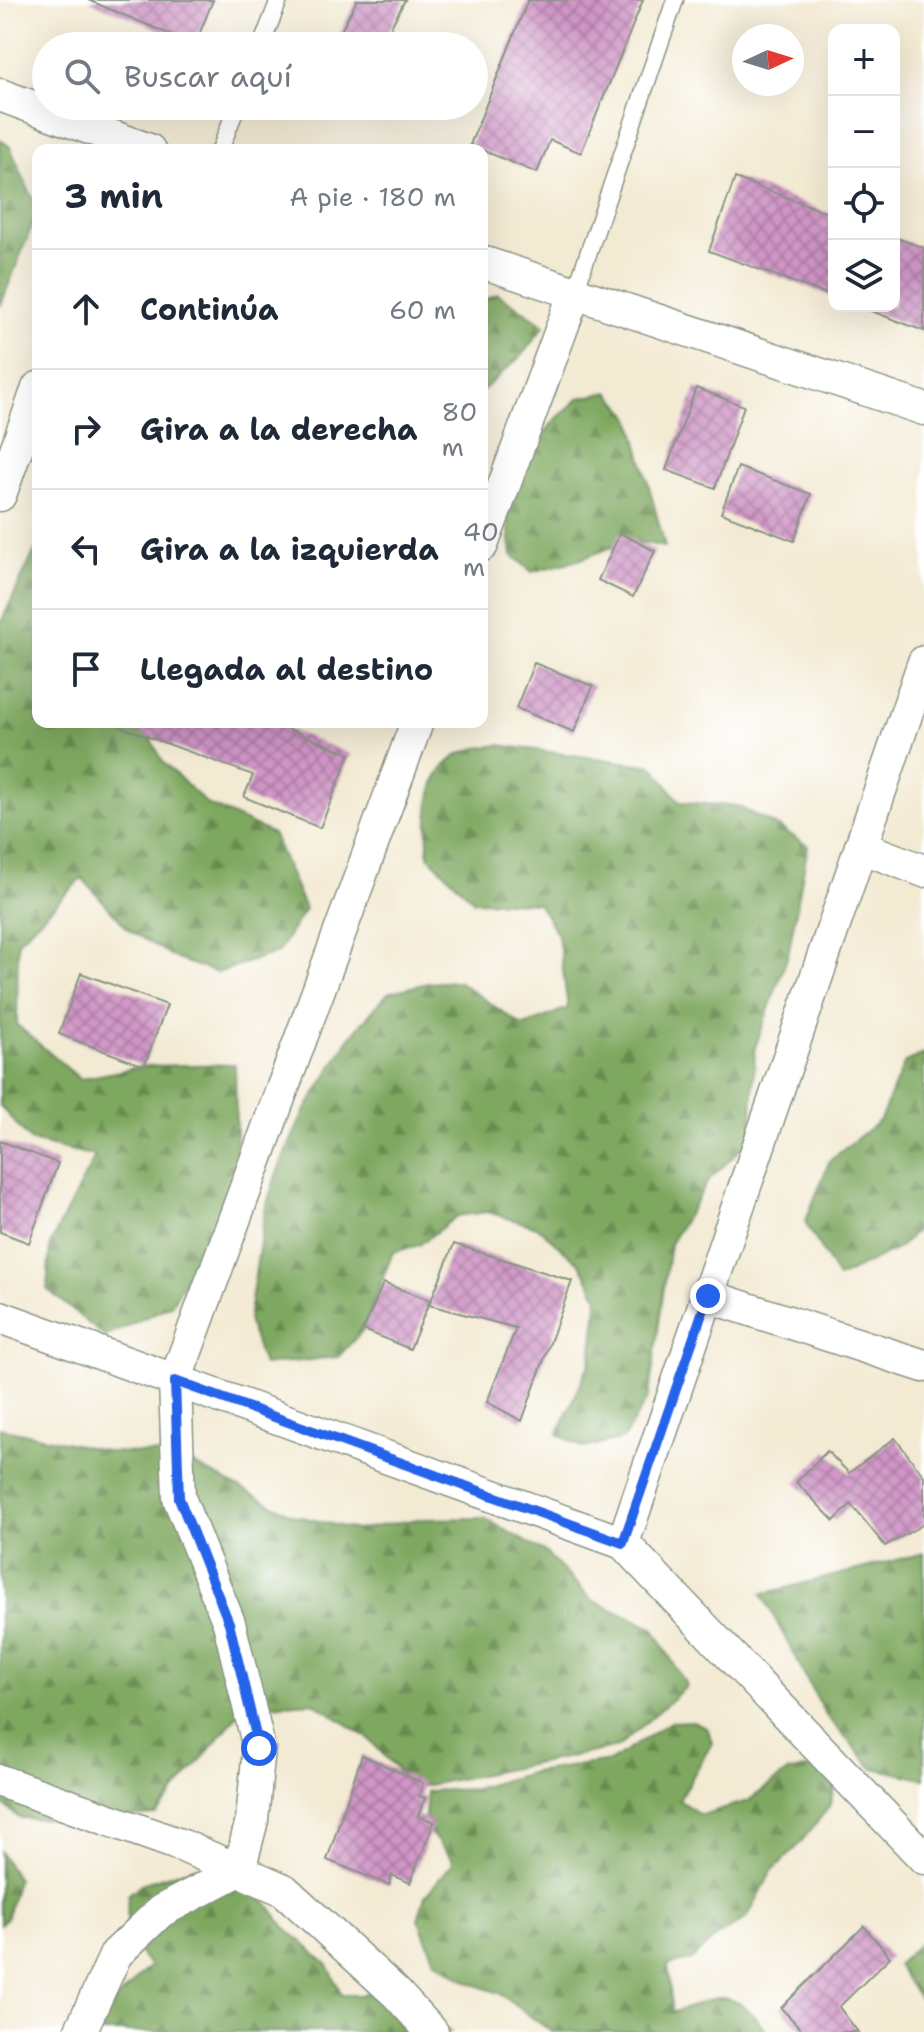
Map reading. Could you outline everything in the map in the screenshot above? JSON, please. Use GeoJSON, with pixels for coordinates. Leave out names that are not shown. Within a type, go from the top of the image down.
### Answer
{"type":"FeatureCollection","features":[{"type":"Feature","properties":{"kind":"street"},"geometry":{"type":"LineString","coordinates":[[0,95],[32,108]]}},
{"type":"Feature","properties":{"kind":"street"},"geometry":{"type":"LineString","coordinates":[[64,120],[125,144]]}},
{"type":"Feature","properties":{"kind":"street"},"geometry":{"type":"LineString","coordinates":[[488,264],[924,409]]}},
{"type":"Feature","properties":{"kind":"street"},"geometry":{"type":"LineString","coordinates":[[488,529],[575,292]]}},
{"type":"Feature","properties":{"kind":"street"},"geometry":{"type":"LineString","coordinates":[[0,495],[32,405]]}},
{"type":"Feature","properties":{"kind":"street"},"geometry":{"type":"LineString","coordinates":[[623,1543],[924,662]]}},
{"type":"Feature","properties":{"kind":"street"},"geometry":{"type":"LineString","coordinates":[[80,2032],[116,1954],[161,1911],[239,1870],[252,1820],[259,1748],[229,1623],[179,1498],[175,1381],[415,728]]}},
{"type":"Feature","properties":{"kind":"street"},"geometry":{"type":"LineString","coordinates":[[861,847],[924,871]]}},
{"type":"Feature","properties":{"kind":"street"},"geometry":{"type":"LineString","coordinates":[[708,1296],[924,1366]]}},
{"type":"Feature","properties":{"kind":"street"},"geometry":{"type":"LineString","coordinates":[[0,1317],[623,1543],[924,1858]]}},
{"type":"Feature","properties":{"kind":"street"},"geometry":{"type":"LineString","coordinates":[[0,1781],[183,1846],[284,1890],[396,1993],[432,2032]]}},
{"type":"Feature","properties":{"kind":"lane"},"geometry":{"type":"LineString","coordinates":[[266,32],[279,0]]}},
{"type":"Feature","properties":{"kind":"lane"},"geometry":{"type":"LineString","coordinates":[[575,292],[675,0]]}},
{"type":"Feature","properties":{"kind":"lane"},"geometry":{"type":"LineString","coordinates":[[222,144],[232,120]]}},
{"type":"Feature","properties":{"kind":"green space"},"geometry":{"type":"Polygon","coordinates":[[[0,139],[10,147],[32,197],[32,226],[0,307],[0,139]]]}},
{"type":"Feature","properties":{"kind":"green space"},"geometry":{"type":"Polygon","coordinates":[[[498,294],[545,325],[522,355],[488,386],[488,298],[498,294]]]}},
{"type":"Feature","properties":{"kind":"green space"},"geometry":{"type":"Polygon","coordinates":[[[609,392],[631,418],[665,547],[630,540],[581,559],[532,572],[512,555],[505,500],[517,457],[543,437],[552,423],[579,398],[609,392]]]}},
{"type":"Feature","properties":{"kind":"green space"},"geometry":{"type":"Polygon","coordinates":[[[32,557],[32,728],[145,728],[163,762],[207,804],[273,834],[305,909],[278,952],[217,973],[177,959],[129,930],[82,878],[18,941],[17,1025],[80,1079],[144,1066],[235,1064],[237,1192],[171,1305],[105,1337],[47,1289],[50,1244],[95,1156],[31,1141],[0,1106],[0,624],[32,557]]]}},
{"type":"Feature","properties":{"kind":"green space"},"geometry":{"type":"Polygon","coordinates":[[[499,745],[653,766],[680,802],[737,806],[808,846],[788,955],[755,1048],[751,1139],[709,1180],[670,1244],[649,1396],[623,1439],[584,1448],[558,1434],[591,1360],[598,1297],[580,1264],[537,1227],[487,1212],[457,1216],[419,1245],[393,1252],[363,1330],[338,1357],[263,1365],[248,1320],[265,1210],[276,1175],[302,1116],[350,1037],[388,993],[427,983],[458,981],[523,1026],[568,1008],[558,935],[538,903],[474,901],[428,856],[428,810],[435,781],[442,769],[467,751],[499,745]]]}},
{"type":"Feature","properties":{"kind":"green space"},"geometry":{"type":"Polygon","coordinates":[[[924,1054],[924,1222],[899,1248],[838,1278],[805,1222],[830,1160],[880,1120],[905,1062],[924,1054]]]}},
{"type":"Feature","properties":{"kind":"green space"},"geometry":{"type":"Polygon","coordinates":[[[0,1428],[111,1452],[173,1454],[293,1515],[356,1530],[418,1519],[484,1518],[546,1553],[592,1600],[653,1628],[687,1686],[618,1747],[414,1788],[368,1738],[313,1702],[244,1707],[156,1815],[88,1820],[19,1818],[0,1801],[0,1428]]]}},
{"type":"Feature","properties":{"kind":"green space"},"geometry":{"type":"Polygon","coordinates":[[[924,1553],[924,1779],[873,1768],[826,1716],[762,1594],[924,1553]]]}},
{"type":"Feature","properties":{"kind":"green space"},"geometry":{"type":"Polygon","coordinates":[[[693,1721],[708,1729],[712,1743],[679,1800],[701,1815],[748,1801],[789,1771],[841,1765],[829,1807],[796,1848],[772,1871],[747,1918],[716,1937],[691,1960],[668,1965],[672,2012],[723,1998],[747,2009],[767,2032],[552,2032],[499,1993],[468,1982],[435,1960],[418,1919],[425,1896],[453,1863],[424,1826],[427,1791],[474,1789],[533,1772],[611,1761],[670,1722],[693,1721]]]}},
{"type":"Feature","properties":{"kind":"green space"},"geometry":{"type":"Polygon","coordinates":[[[0,1852],[17,1879],[7,1918],[0,1924],[0,1852]]]}},
{"type":"Feature","properties":{"kind":"green space"},"geometry":{"type":"Polygon","coordinates":[[[198,1866],[263,1898],[285,1927],[328,1965],[342,1995],[361,1995],[376,1989],[450,2032],[94,2032],[117,1999],[150,1966],[129,1934],[128,1895],[141,1884],[198,1866]]]}},
{"type":"Feature","properties":{"kind":"green space"},"geometry":{"type":"Polygon","coordinates":[[[924,1939],[924,2006],[897,1965],[924,1939]]]}},
{"type":"Feature","properties":{"kind":"building"},"geometry":{"type":"Polygon","coordinates":[[[88,0],[213,0],[200,32],[164,32],[88,0]]]}},
{"type":"Feature","properties":{"kind":"building"},"geometry":{"type":"Polygon","coordinates":[[[357,0],[405,0],[388,32],[340,32],[357,0]]]}},
{"type":"Feature","properties":{"kind":"building"},"geometry":{"type":"Polygon","coordinates":[[[528,0],[643,0],[581,153],[550,140],[537,173],[488,153],[488,144],[470,144],[480,120],[488,120],[488,100],[528,0]]]}},
{"type":"Feature","properties":{"kind":"building"},"geometry":{"type":"Polygon","coordinates":[[[735,178],[828,213],[828,295],[709,251],[735,178]]]}},
{"type":"Feature","properties":{"kind":"building"},"geometry":{"type":"Polygon","coordinates":[[[900,239],[924,248],[924,331],[874,312],[900,312],[900,239]]]}},
{"type":"Feature","properties":{"kind":"building"},"geometry":{"type":"Polygon","coordinates":[[[696,388],[744,406],[715,488],[666,470],[696,388]]]}},
{"type":"Feature","properties":{"kind":"building"},"geometry":{"type":"Polygon","coordinates":[[[738,467],[811,494],[794,541],[721,513],[738,467]]]}},
{"type":"Feature","properties":{"kind":"building"},"geometry":{"type":"Polygon","coordinates":[[[620,533],[655,551],[633,597],[598,580],[620,533]]]}},
{"type":"Feature","properties":{"kind":"building"},"geometry":{"type":"Polygon","coordinates":[[[534,663],[593,686],[574,732],[516,708],[534,663]]]}},
{"type":"Feature","properties":{"kind":"building"},"geometry":{"type":"Polygon","coordinates":[[[124,728],[286,728],[350,754],[320,828],[244,797],[253,775],[124,728]]]}},
{"type":"Feature","properties":{"kind":"building"},"geometry":{"type":"Polygon","coordinates":[[[81,973],[167,1005],[144,1066],[59,1034],[81,973]]]}},
{"type":"Feature","properties":{"kind":"building"},"geometry":{"type":"Polygon","coordinates":[[[0,1141],[58,1163],[29,1243],[0,1232],[0,1141]]]}},
{"type":"Feature","properties":{"kind":"building"},"geometry":{"type":"Polygon","coordinates":[[[454,1244],[572,1281],[522,1421],[487,1402],[516,1328],[429,1305],[454,1244]]]}},
{"type":"Feature","properties":{"kind":"building"},"geometry":{"type":"Polygon","coordinates":[[[383,1283],[430,1300],[410,1349],[363,1330],[383,1283]]]}},
{"type":"Feature","properties":{"kind":"building"},"geometry":{"type":"Polygon","coordinates":[[[895,1438],[924,1476],[924,1524],[885,1546],[851,1504],[834,1521],[796,1482],[827,1451],[849,1473],[895,1438]]]}},
{"type":"Feature","properties":{"kind":"building"},"geometry":{"type":"Polygon","coordinates":[[[362,1755],[423,1783],[419,1796],[425,1798],[418,1816],[434,1822],[410,1883],[392,1875],[389,1885],[327,1860],[362,1755]]]}},
{"type":"Feature","properties":{"kind":"building"},"geometry":{"type":"Polygon","coordinates":[[[864,1926],[890,1957],[839,2007],[858,2032],[804,2032],[781,2008],[864,1926]]]}},
{"type":"Feature","properties":{"kind":"route"},"geometry":{"type":"LineString","coordinates":[[259,1748],[229,1623],[179,1498],[175,1381],[623,1543],[708,1296]]}}]}
